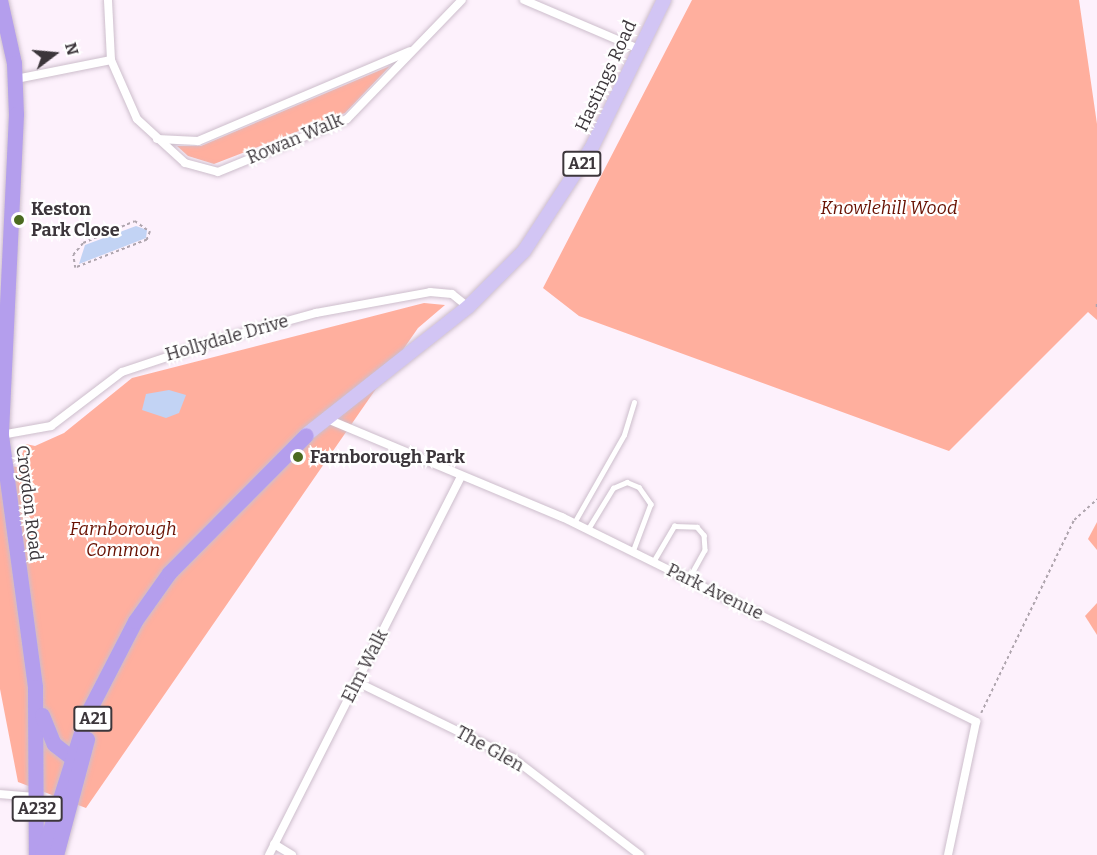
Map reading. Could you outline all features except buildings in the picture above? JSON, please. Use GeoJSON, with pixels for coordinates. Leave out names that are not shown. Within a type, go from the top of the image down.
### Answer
{"type":"FeatureCollection","features":[{"type":"Feature","properties":{"kind":"highway","name":"Croydon Road"},"geometry":{"type":"LineString","coordinates":[[0,0],[16,79],[6,213],[2,467],[35,687],[45,725],[54,744]]}},
{"type":"Feature","properties":{"kind":"highway","name":"A21"},"geometry":{"type":"LineString","coordinates":[[58,855],[81,729],[108,669],[169,573],[306,435]]}},
{"type":"Feature","properties":{"kind":"highway","name":"A21"},"geometry":{"type":"LineString","coordinates":[[41,843],[76,762],[108,669]]}},
{"type":"Feature","properties":{"kind":"highway","name":"Croydon Road"},"geometry":{"type":"LineString","coordinates":[[35,687],[37,797],[41,843],[36,855]]}},
{"type":"Feature","properties":{"kind":"highway","name":"A21"},"geometry":{"type":"LineString","coordinates":[[45,725],[62,739],[81,729]]}},
{"type":"Feature","properties":{"kind":"highway"},"geometry":{"type":"LineString","coordinates":[[37,756],[54,744],[76,762]]}},
{"type":"Feature","properties":{"kind":"highway","name":"A232"},"geometry":{"type":"LineString","coordinates":[[41,843],[62,835]]}},
{"type":"Feature","properties":{"kind":"main road","name":"Hastings Road"},"geometry":{"type":"LineString","coordinates":[[468,306],[547,220],[592,147],[664,0]]}},
{"type":"Feature","properties":{"kind":"main road","name":"A21"},"geometry":{"type":"LineString","coordinates":[[306,435],[468,306]]}},
{"type":"Feature","properties":{"kind":"street"},"geometry":{"type":"LineString","coordinates":[[16,79],[111,60],[108,0]]}},
{"type":"Feature","properties":{"kind":"street","name":"Rowan Walk"},"geometry":{"type":"LineString","coordinates":[[111,60],[137,119],[185,163],[218,172],[346,119],[462,0]]}},
{"type":"Feature","properties":{"kind":"street"},"geometry":{"type":"LineString","coordinates":[[524,0],[639,49]]}},
{"type":"Feature","properties":{"kind":"street","name":"Rowan Walk"},"geometry":{"type":"LineString","coordinates":[[158,139],[198,141],[416,49]]}},
{"type":"Feature","properties":{"kind":"street","name":"Hollydale Drive"},"geometry":{"type":"LineString","coordinates":[[1,435],[51,426],[122,372],[218,340],[316,313],[430,292],[452,294],[468,306]]}},
{"type":"Feature","properties":{"kind":"street","name":"Park Avenue"},"geometry":{"type":"LineString","coordinates":[[325,418],[574,523],[976,722]]}},
{"type":"Feature","properties":{"kind":"street","name":"Elm Walk"},"geometry":{"type":"LineString","coordinates":[[269,855],[461,477]]}},
{"type":"Feature","properties":{"kind":"street","name":"The Glen"},"geometry":{"type":"LineString","coordinates":[[357,682],[513,758],[640,855]]}},
{"type":"Feature","properties":{"kind":"street"},"geometry":{"type":"LineString","coordinates":[[948,855],[976,722]]}},
{"type":"Feature","properties":{"kind":"street"},"geometry":{"type":"LineString","coordinates":[[0,794],[37,797]]}},
{"type":"Feature","properties":{"kind":"street"},"geometry":{"type":"LineString","coordinates":[[274,844],[292,855]]}},
{"type":"Feature","properties":{"kind":"lane"},"geometry":{"type":"LineString","coordinates":[[574,523],[624,435],[634,403]]}},
{"type":"Feature","properties":{"kind":"lane"},"geometry":{"type":"LineString","coordinates":[[588,530],[613,488],[627,482],[639,487],[651,504],[633,552]]}},
{"type":"Feature","properties":{"kind":"lane"},"geometry":{"type":"LineString","coordinates":[[653,562],[674,526],[697,527],[704,535],[705,550],[689,579]]}},
{"type":"Feature","properties":{"kind":"path"},"geometry":{"type":"LineString","coordinates":[[135,221],[150,232],[147,240],[75,268],[73,255],[83,243],[135,221]]}},
{"type":"Feature","properties":{"kind":"path"},"geometry":{"type":"LineString","coordinates":[[1097,304],[1097,310]]}},
{"type":"Feature","properties":{"kind":"path"},"geometry":{"type":"LineString","coordinates":[[976,722],[1074,520],[1097,499]]}},
{"type":"Feature","properties":{"kind":"green space","name":"Knowlehill Wood"},"geometry":{"type":"Polygon","coordinates":[[[692,0],[1079,0],[1097,124],[1097,320],[1088,312],[949,451],[579,316],[543,288],[692,0]]]}},
{"type":"Feature","properties":{"kind":"green space"},"geometry":{"type":"Polygon","coordinates":[[[390,66],[345,113],[214,164],[188,156],[177,146],[201,146],[390,66]]]}},
{"type":"Feature","properties":{"kind":"green space","name":"Farnborough Common"},"geometry":{"type":"Polygon","coordinates":[[[424,303],[445,305],[418,328],[86,808],[18,782],[0,689],[0,464],[17,467],[26,444],[35,446],[64,433],[132,378],[424,303]]]}},
{"type":"Feature","properties":{"kind":"green space"},"geometry":{"type":"Polygon","coordinates":[[[1097,522],[1097,550],[1088,539],[1097,522]]]}},
{"type":"Feature","properties":{"kind":"green space"},"geometry":{"type":"Polygon","coordinates":[[[1097,603],[1097,635],[1085,616],[1097,603]]]}},
{"type":"Feature","properties":{"kind":"water"},"geometry":{"type":"Polygon","coordinates":[[[136,226],[147,230],[146,238],[79,264],[85,245],[136,226]]]}},
{"type":"Feature","properties":{"kind":"water"},"geometry":{"type":"Polygon","coordinates":[[[169,390],[186,395],[179,413],[166,418],[142,410],[146,394],[169,390]]]}},
{"type":"Feature","properties":{"kind":"place","name":"Keston Park Close"},"geometry":{"type":"Point","coordinates":[19,220]}},
{"type":"Feature","properties":{"kind":"place","name":"Farnborough Park"},"geometry":{"type":"Point","coordinates":[298,457]}}]}
